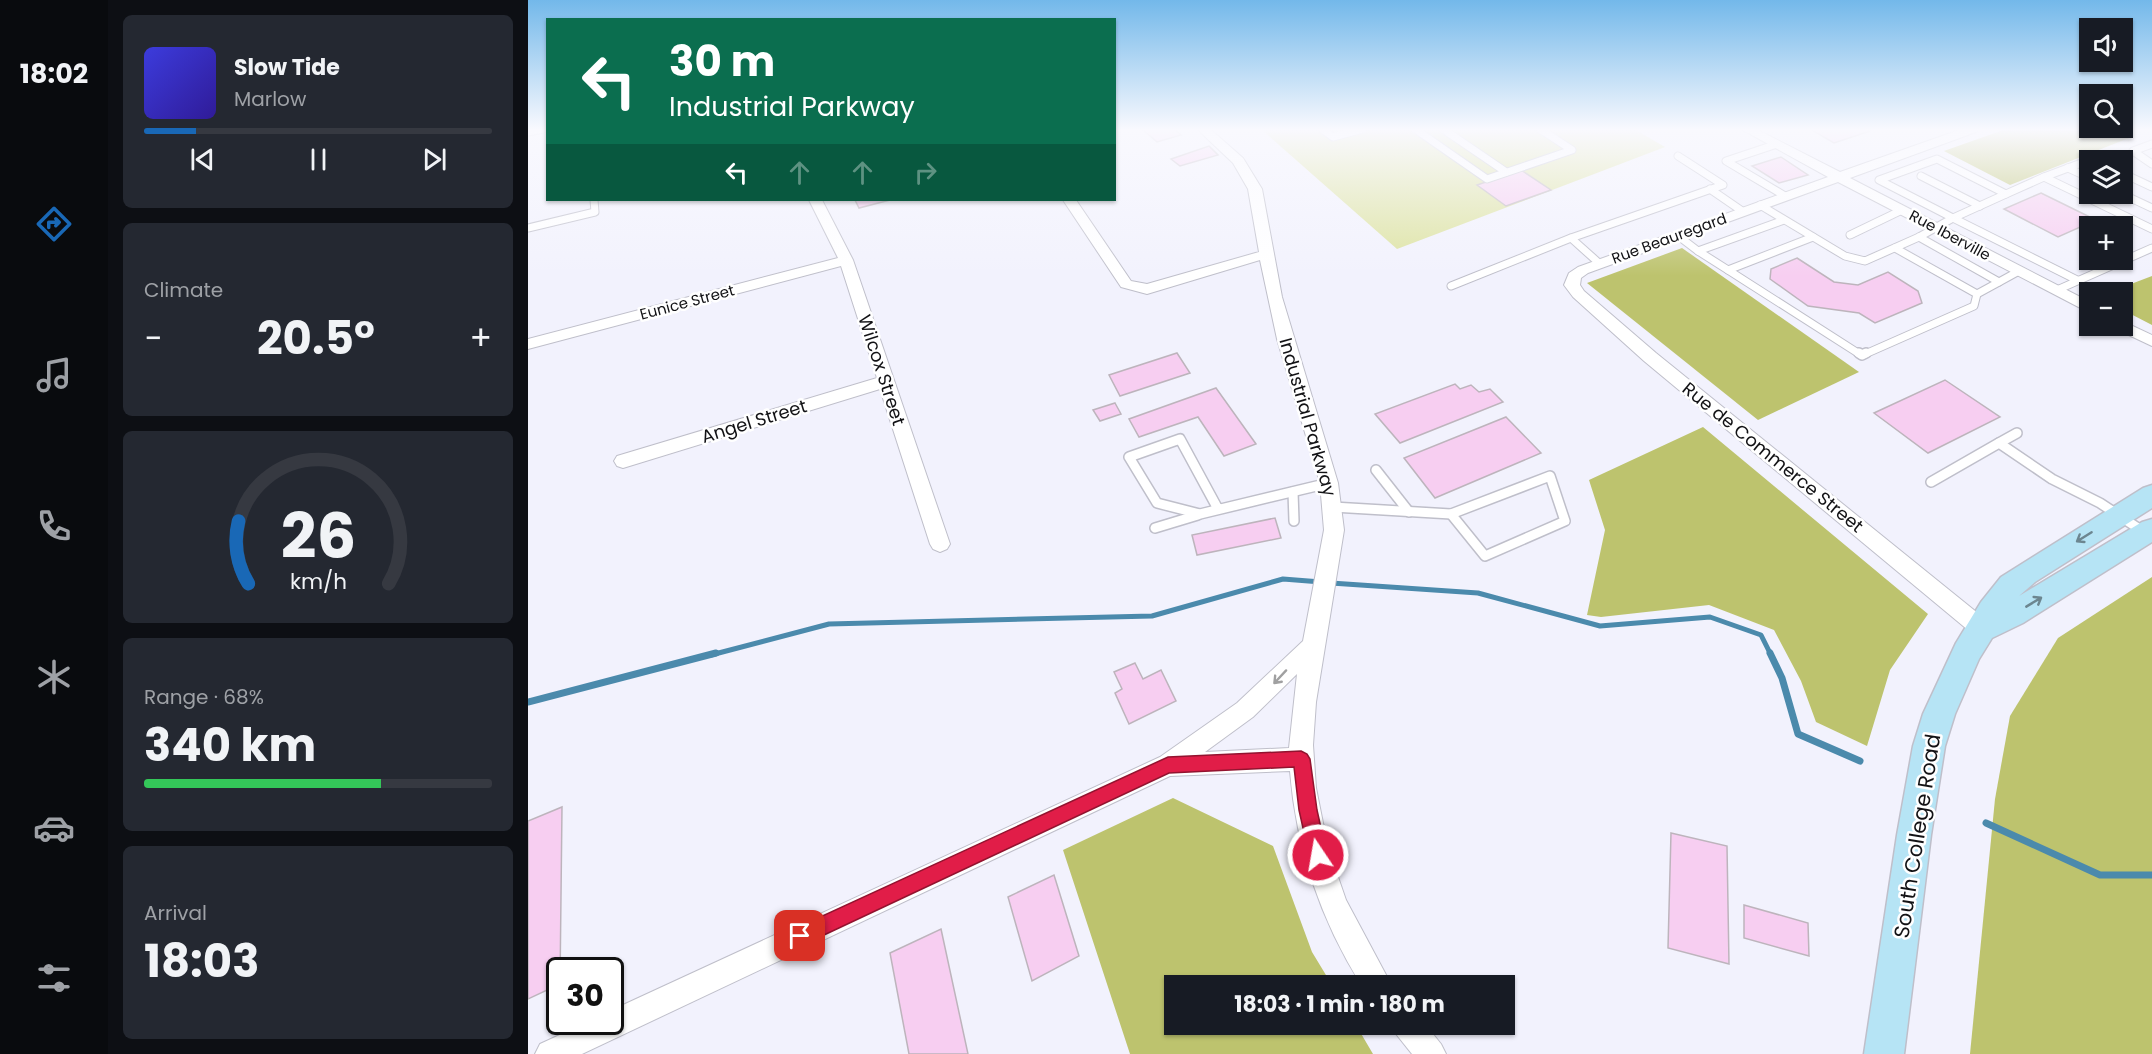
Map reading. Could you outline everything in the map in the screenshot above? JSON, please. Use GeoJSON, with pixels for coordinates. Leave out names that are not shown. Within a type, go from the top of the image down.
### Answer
{"type":"FeatureCollection","features":[{"type":"Feature","properties":{"kind":"street","name":"Industrial Parkway"},"geometry":{"type":"LineString","coordinates":[[1250,178],[1253,183],[1285,339],[1329,483],[1333,507],[1334,539],[1307,687],[1301,759],[1308,810],[1318,855],[1334,901],[1357,951],[1371,975]]}},
{"type":"Feature","properties":{"kind":"street","name":"Rue Beauregard"},"geometry":{"type":"LineString","coordinates":[[1572,280],[1577,273],[1600,264],[1832,178]]}},
{"type":"Feature","properties":{"kind":"street","name":"Rue Iberville"},"geometry":{"type":"LineString","coordinates":[[1842,178],[2079,302]]}},
{"type":"Feature","properties":{"kind":"street","name":"Wilcox Street"},"geometry":{"type":"LineString","coordinates":[[816,201],[846,260],[940,544]]}},
{"type":"Feature","properties":{"kind":"street"},"geometry":{"type":"LineString","coordinates":[[1071,201],[1126,284],[1132,287],[1148,289],[1266,254]]}},
{"type":"Feature","properties":{"kind":"street","name":"Eunice Street"},"geometry":{"type":"LineString","coordinates":[[528,344],[846,260]]}},
{"type":"Feature","properties":{"kind":"street","name":"Rue de Commerce Street"},"geometry":{"type":"LineString","coordinates":[[1572,280],[1572,285],[1578,294],[1650,357],[1982,629]]}},
{"type":"Feature","properties":{"kind":"street"},"geometry":{"type":"LineString","coordinates":[[2133,332],[2152,341]]}},
{"type":"Feature","properties":{"kind":"street","name":"Angel Street"},"geometry":{"type":"LineString","coordinates":[[623,461],[886,381]]}},
{"type":"Feature","properties":{"kind":"street","name":"South College Road"},"geometry":{"type":"LineString","coordinates":[[1884,1054],[1914,835],[1929,746],[1946,695],[1991,610],[2012,585],[2152,495]]}},
{"type":"Feature","properties":{"kind":"street"},"geometry":{"type":"LineString","coordinates":[[1982,629],[2013,614],[2149,531]]}},
{"type":"Feature","properties":{"kind":"street"},"geometry":{"type":"LineString","coordinates":[[550,1054],[1168,765],[1245,710],[1315,639]]}},
{"type":"Feature","properties":{"kind":"street"},"geometry":{"type":"LineString","coordinates":[[1168,765],[1301,759]]}},
{"type":"Feature","properties":{"kind":"street"},"geometry":{"type":"LineString","coordinates":[[1415,1035],[1431,1054]]}},
{"type":"Feature","properties":{"kind":"lane"},"geometry":{"type":"LineString","coordinates":[[1451,286],[1570,238],[1723,185],[1712,178]]}},
{"type":"Feature","properties":{"kind":"lane"},"geometry":{"type":"LineString","coordinates":[[1755,178],[1785,196]]}},
{"type":"Feature","properties":{"kind":"lane"},"geometry":{"type":"LineString","coordinates":[[1884,178],[1879,180],[2077,279]]}},
{"type":"Feature","properties":{"kind":"lane"},"geometry":{"type":"LineString","coordinates":[[1925,178],[1980,206]]}},
{"type":"Feature","properties":{"kind":"lane"},"geometry":{"type":"LineString","coordinates":[[1975,178],[2006,194]]}},
{"type":"Feature","properties":{"kind":"lane"},"geometry":{"type":"LineString","coordinates":[[1760,205],[1855,260],[1865,261],[2041,178]]}},
{"type":"Feature","properties":{"kind":"lane"},"geometry":{"type":"LineString","coordinates":[[2046,178],[2152,229]]}},
{"type":"Feature","properties":{"kind":"lane"},"geometry":{"type":"LineString","coordinates":[[2133,178],[2152,187]]}},
{"type":"Feature","properties":{"kind":"lane"},"geometry":{"type":"LineString","coordinates":[[1710,189],[1742,212]]}},
{"type":"Feature","properties":{"kind":"lane"},"geometry":{"type":"LineString","coordinates":[[2133,199],[2152,208]]}},
{"type":"Feature","properties":{"kind":"lane"},"geometry":{"type":"LineString","coordinates":[[528,228],[595,212],[594,201]]}},
{"type":"Feature","properties":{"kind":"lane"},"geometry":{"type":"LineString","coordinates":[[1850,235],[1902,210]]}},
{"type":"Feature","properties":{"kind":"lane"},"geometry":{"type":"LineString","coordinates":[[1698,250],[1784,220]]}},
{"type":"Feature","properties":{"kind":"lane"},"geometry":{"type":"LineString","coordinates":[[1677,236],[1862,355],[1974,306],[1977,294],[2019,272]]}},
{"type":"Feature","properties":{"kind":"lane"},"geometry":{"type":"LineString","coordinates":[[1728,270],[1813,237]]}},
{"type":"Feature","properties":{"kind":"lane"},"geometry":{"type":"LineString","coordinates":[[1918,237],[1999,282]]}},
{"type":"Feature","properties":{"kind":"lane"},"geometry":{"type":"LineString","coordinates":[[1570,238],[1600,264]]}},
{"type":"Feature","properties":{"kind":"lane"},"geometry":{"type":"LineString","coordinates":[[1895,248],[1977,294]]}},
{"type":"Feature","properties":{"kind":"lane"},"geometry":{"type":"LineString","coordinates":[[2057,290],[2077,279],[2152,248]]}},
{"type":"Feature","properties":{"kind":"lane"},"geometry":{"type":"LineString","coordinates":[[1931,482],[2017,433]]}},
{"type":"Feature","properties":{"kind":"lane"},"geometry":{"type":"LineString","coordinates":[[1200,514],[1156,503],[1129,457],[1180,439],[1218,509]]}},
{"type":"Feature","properties":{"kind":"lane"},"geometry":{"type":"LineString","coordinates":[[1999,443],[2052,479],[2149,531]]}},
{"type":"Feature","properties":{"kind":"lane"},"geometry":{"type":"LineString","coordinates":[[1376,470],[1409,512]]}},
{"type":"Feature","properties":{"kind":"lane"},"geometry":{"type":"LineString","coordinates":[[1333,507],[1451,514],[1550,476],[1565,521],[1485,556],[1451,514]]}},
{"type":"Feature","properties":{"kind":"lane"},"geometry":{"type":"LineString","coordinates":[[1155,528],[1218,509],[1329,483]]}},
{"type":"Feature","properties":{"kind":"lane"},"geometry":{"type":"LineString","coordinates":[[1293,492],[1294,521]]}},
{"type":"Feature","properties":{"kind":"green space"},"geometry":{"type":"Polygon","coordinates":[[[1317,178],[1583,178],[1397,249],[1317,178]]]}},
{"type":"Feature","properties":{"kind":"green space"},"geometry":{"type":"Polygon","coordinates":[[[1997,178],[2027,178],[2010,185],[1997,178]]]}},
{"type":"Feature","properties":{"kind":"green space"},"geometry":{"type":"Polygon","coordinates":[[[1682,248],[1859,372],[1758,420],[1587,283],[1682,248]]]}},
{"type":"Feature","properties":{"kind":"green space"},"geometry":{"type":"Polygon","coordinates":[[[2152,276],[2152,325],[2133,315],[2133,283],[2152,276]]]}},
{"type":"Feature","properties":{"kind":"green space"},"geometry":{"type":"Polygon","coordinates":[[[1703,427],[1928,614],[1890,670],[1867,746],[1816,722],[1801,681],[1774,630],[1709,605],[1601,617],[1587,615],[1605,530],[1589,480],[1703,427]]]}},
{"type":"Feature","properties":{"kind":"green space"},"geometry":{"type":"Polygon","coordinates":[[[2152,577],[2152,1054],[1970,1054],[1995,799],[2010,716],[2058,638],[2152,577]]]}},
{"type":"Feature","properties":{"kind":"green space"},"geometry":{"type":"Polygon","coordinates":[[[1173,798],[1273,846],[1312,952],[1326,975],[1164,975],[1164,1035],[1362,1035],[1373,1054],[1130,1054],[1063,850],[1173,798]]]}},
{"type":"Feature","properties":{"kind":"building"},"geometry":{"type":"Polygon","coordinates":[[[1497,178],[1533,178],[1551,190],[1506,206],[1477,185],[1497,178]]]}},
{"type":"Feature","properties":{"kind":"building"},"geometry":{"type":"Polygon","coordinates":[[[1771,178],[1796,178],[1779,183],[1771,178]]]}},
{"type":"Feature","properties":{"kind":"building"},"geometry":{"type":"Polygon","coordinates":[[[2041,193],[2088,216],[2079,216],[2079,228],[2058,237],[2004,209],[2041,193]]]}},
{"type":"Feature","properties":{"kind":"building"},"geometry":{"type":"Polygon","coordinates":[[[856,201],[886,201],[859,208],[856,201]]]}},
{"type":"Feature","properties":{"kind":"building"},"geometry":{"type":"Polygon","coordinates":[[[1797,258],[1834,282],[1858,285],[1888,272],[1918,291],[1922,303],[1875,323],[1859,313],[1808,306],[1770,279],[1771,269],[1797,258]]]}},
{"type":"Feature","properties":{"kind":"building"},"geometry":{"type":"Polygon","coordinates":[[[1177,353],[1190,373],[1120,396],[1109,375],[1177,353]]]}},
{"type":"Feature","properties":{"kind":"building"},"geometry":{"type":"Polygon","coordinates":[[[1945,380],[2000,417],[1928,453],[1874,413],[1945,380]]]}},
{"type":"Feature","properties":{"kind":"building"},"geometry":{"type":"Polygon","coordinates":[[[1455,384],[1460,389],[1471,385],[1479,392],[1490,389],[1503,402],[1400,443],[1375,414],[1455,384]]]}},
{"type":"Feature","properties":{"kind":"building"},"geometry":{"type":"Polygon","coordinates":[[[1216,388],[1256,444],[1224,456],[1198,417],[1139,437],[1129,419],[1216,388]]]}},
{"type":"Feature","properties":{"kind":"building"},"geometry":{"type":"Polygon","coordinates":[[[1115,403],[1121,414],[1100,421],[1093,410],[1115,403]]]}},
{"type":"Feature","properties":{"kind":"building"},"geometry":{"type":"Polygon","coordinates":[[[1506,417],[1541,453],[1435,498],[1404,458],[1506,417]]]}},
{"type":"Feature","properties":{"kind":"building"},"geometry":{"type":"Polygon","coordinates":[[[1275,518],[1281,538],[1197,555],[1192,535],[1275,518]]]}},
{"type":"Feature","properties":{"kind":"building"},"geometry":{"type":"Polygon","coordinates":[[[1135,663],[1143,679],[1161,670],[1176,701],[1129,724],[1115,693],[1122,689],[1114,672],[1135,663]]]}},
{"type":"Feature","properties":{"kind":"building"},"geometry":{"type":"Polygon","coordinates":[[[562,807],[560,957],[546,957],[546,991],[528,999],[528,821],[562,807]]]}},
{"type":"Feature","properties":{"kind":"building"},"geometry":{"type":"Polygon","coordinates":[[[1671,833],[1727,846],[1729,964],[1668,948],[1671,833]]]}},
{"type":"Feature","properties":{"kind":"building"},"geometry":{"type":"Polygon","coordinates":[[[1054,875],[1079,956],[1032,981],[1008,897],[1054,875]]]}},
{"type":"Feature","properties":{"kind":"building"},"geometry":{"type":"Polygon","coordinates":[[[1744,905],[1808,923],[1809,956],[1744,938],[1744,905]]]}},
{"type":"Feature","properties":{"kind":"building"},"geometry":{"type":"Polygon","coordinates":[[[941,929],[968,1054],[909,1054],[890,953],[941,929]]]}},
{"type":"Feature","properties":{"kind":"waterway"},"geometry":{"type":"LineString","coordinates":[[711,655],[829,624],[1152,616],[1283,579],[1321,582]]}},
{"type":"Feature","properties":{"kind":"waterway"},"geometry":{"type":"LineString","coordinates":[[1331,583],[1478,593],[1600,626],[1710,617],[1761,635],[1770,653]]}},
{"type":"Feature","properties":{"kind":"waterway"},"geometry":{"type":"LineString","coordinates":[[528,702],[716,653]]}},
{"type":"Feature","properties":{"kind":"waterway"},"geometry":{"type":"LineString","coordinates":[[1770,653],[1782,678],[1798,734],[1860,761]]}},
{"type":"Feature","properties":{"kind":"waterway"},"geometry":{"type":"LineString","coordinates":[[1986,823],[2100,875],[2152,875]]}},
{"type":"Feature","properties":{"kind":"route"},"geometry":{"type":"LineString","coordinates":[[800,936],[1168,765],[1301,759],[1308,810],[1318,855]]}}]}
